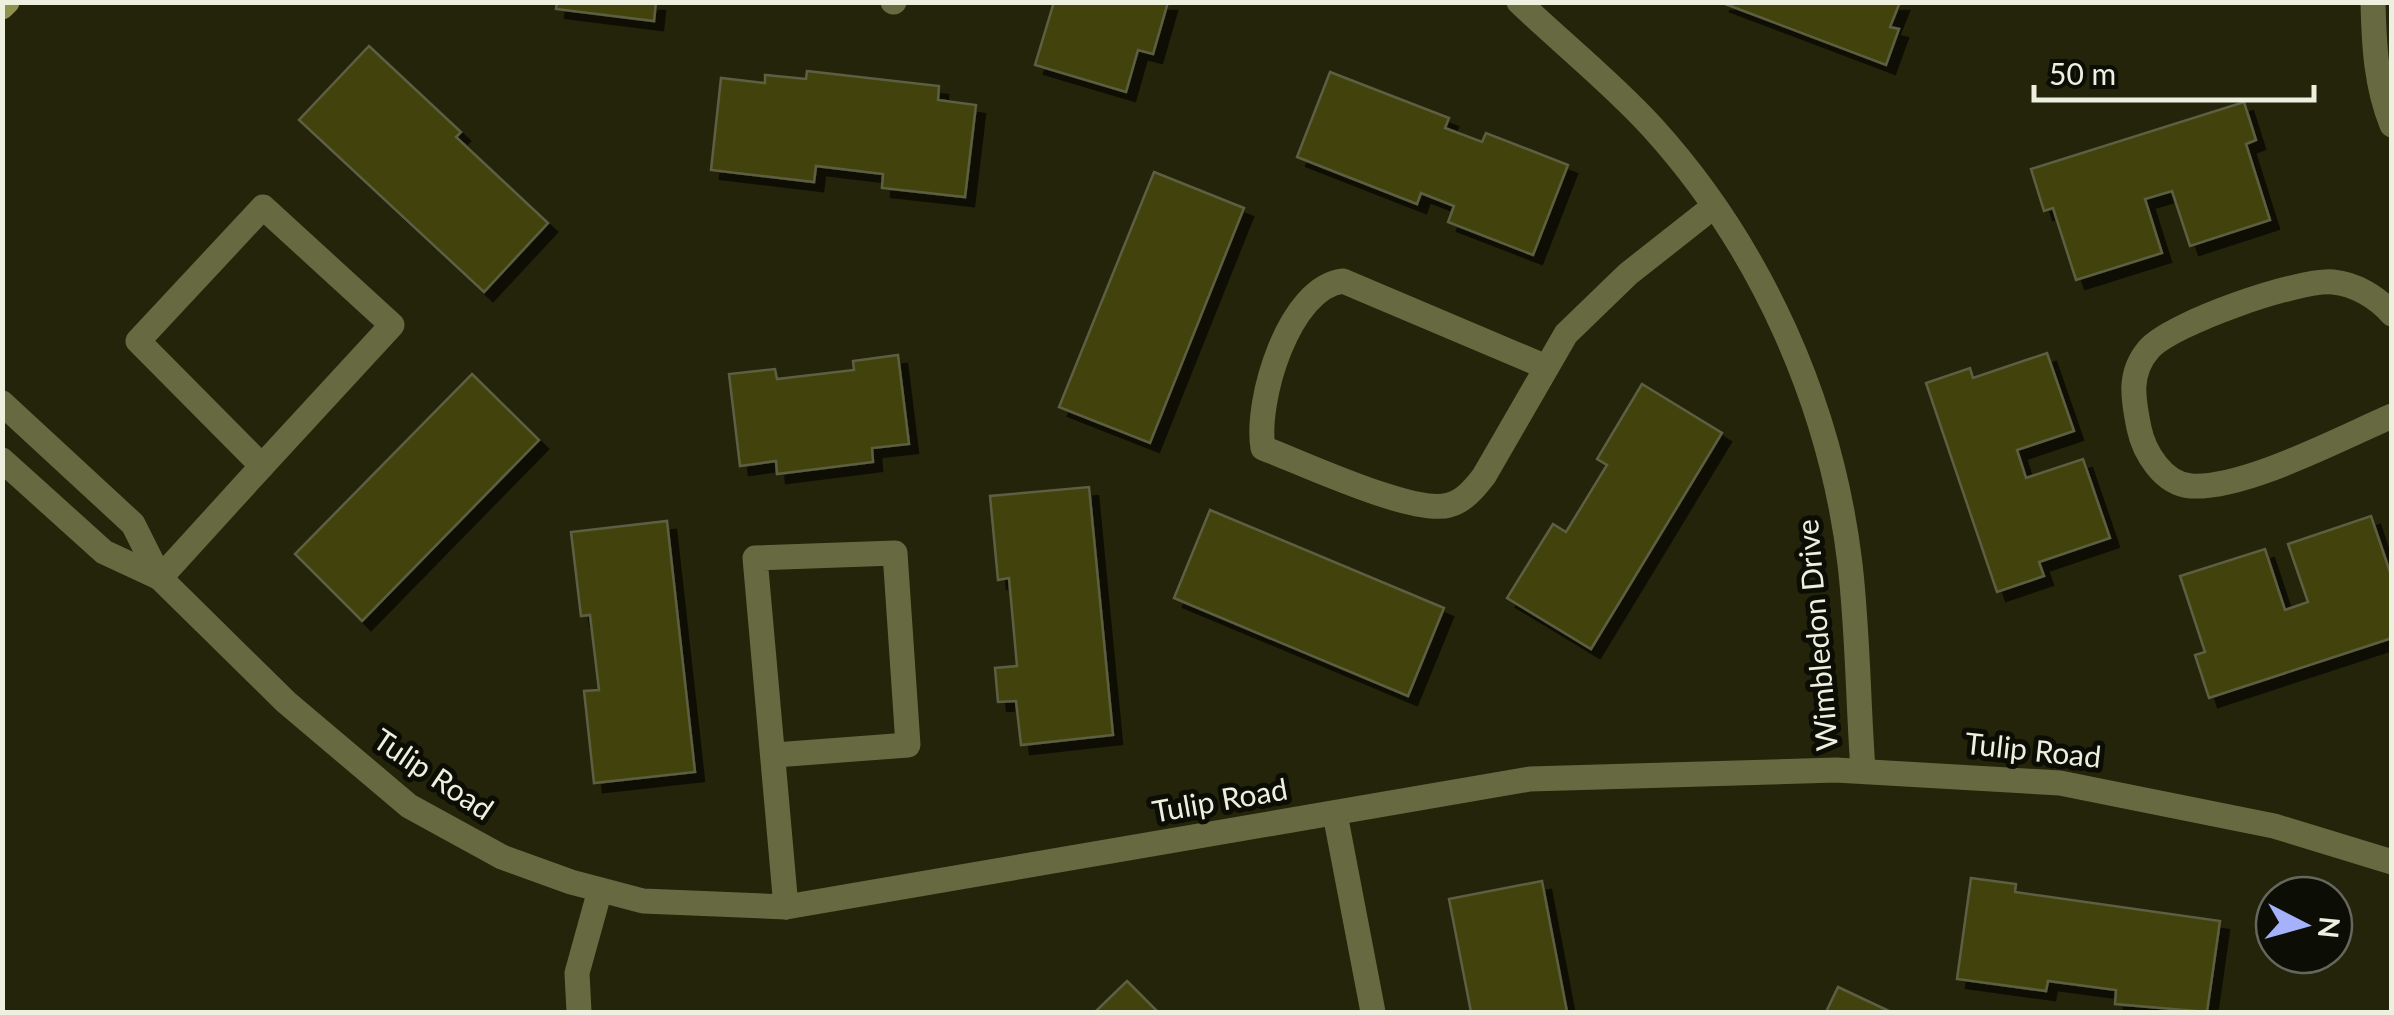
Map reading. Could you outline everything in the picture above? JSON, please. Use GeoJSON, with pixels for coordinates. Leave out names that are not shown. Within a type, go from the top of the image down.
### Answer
{"type":"FeatureCollection","features":[{"type":"Feature","properties":{"kind":"street","name":"Wimbledon Drive"},"geometry":{"type":"LineString","coordinates":[[1518,2],[1652,126],[1753,264],[1781,320],[1837,484],[1857,638],[1862,770]]}},
{"type":"Feature","properties":{"kind":"street"},"geometry":{"type":"LineString","coordinates":[[2372,2],[2382,103],[2392,126]]}},
{"type":"Feature","properties":{"kind":"street"},"geometry":{"type":"LineString","coordinates":[[160,578],[392,325],[263,206],[138,340],[262,466]]}},
{"type":"Feature","properties":{"kind":"street"},"geometry":{"type":"LineString","coordinates":[[1546,367],[1343,280],[1326,283],[1308,297],[1294,319],[1261,407],[1263,448],[1412,504],[1446,506],[1470,494],[1546,367],[1590,306],[1713,208]]}},
{"type":"Feature","properties":{"kind":"street"},"geometry":{"type":"LineString","coordinates":[[2392,314],[2357,288],[2306,283],[2205,317],[2152,345],[2138,363],[2133,400],[2143,444],[2166,476],[2188,486],[2220,484],[2392,416]]}},
{"type":"Feature","properties":{"kind":"street","name":"Tulip Road"},"geometry":{"type":"LineString","coordinates":[[2,403],[133,524],[160,578],[286,702],[409,806],[502,858],[644,901],[786,908],[1530,779],[1862,770],[2060,782],[2274,826],[2392,862]]}},
{"type":"Feature","properties":{"kind":"street","name":"Tulip Road"},"geometry":{"type":"LineString","coordinates":[[2,460],[104,552],[160,578]]}},
{"type":"Feature","properties":{"kind":"street"},"geometry":{"type":"LineString","coordinates":[[776,755],[908,745],[895,554],[755,558],[776,755],[786,908]]}},
{"type":"Feature","properties":{"kind":"street"},"geometry":{"type":"LineString","coordinates":[[1334,814],[1373,1012]]}},
{"type":"Feature","properties":{"kind":"street"},"geometry":{"type":"LineString","coordinates":[[579,1012],[577,974],[600,890]]}},
{"type":"Feature","properties":{"kind":"building"},"geometry":{"type":"Polygon","coordinates":[[[557,2],[656,2],[654,21],[556,9],[557,2]]]}},
{"type":"Feature","properties":{"kind":"building"},"geometry":{"type":"Polygon","coordinates":[[[1054,2],[1168,2],[1153,54],[1138,50],[1126,92],[1035,65],[1054,2]]]}},
{"type":"Feature","properties":{"kind":"building"},"geometry":{"type":"Polygon","coordinates":[[[1720,2],[1900,2],[1890,27],[1899,29],[1886,65],[1720,2]]]}},
{"type":"Feature","properties":{"kind":"building"},"geometry":{"type":"Polygon","coordinates":[[[369,46],[461,132],[456,137],[548,223],[484,292],[299,120],[369,46]]]}},
{"type":"Feature","properties":{"kind":"building"},"geometry":{"type":"Polygon","coordinates":[[[807,71],[939,86],[938,100],[976,105],[965,197],[882,188],[883,174],[816,166],[814,182],[711,170],[721,78],[765,83],[765,75],[806,79],[807,71]]]}},
{"type":"Feature","properties":{"kind":"building"},"geometry":{"type":"Polygon","coordinates":[[[1330,72],[1449,118],[1445,128],[1482,142],[1486,133],[1568,165],[1533,255],[1448,222],[1454,206],[1421,193],[1417,204],[1297,157],[1330,72]]]}},
{"type":"Feature","properties":{"kind":"building"},"geometry":{"type":"Polygon","coordinates":[[[2244,102],[2256,140],[2246,144],[2270,220],[2190,246],[2172,191],[2145,199],[2162,253],[2076,280],[2053,208],[2044,211],[2031,169],[2244,102]]]}},
{"type":"Feature","properties":{"kind":"building"},"geometry":{"type":"Polygon","coordinates":[[[1154,172],[1244,208],[1150,443],[1059,407],[1154,172]]]}},
{"type":"Feature","properties":{"kind":"building"},"geometry":{"type":"Polygon","coordinates":[[[2047,353],[2074,431],[2017,450],[2026,478],[2083,459],[2110,538],[2039,562],[2044,576],[1997,592],[1926,383],[1970,368],[1973,378],[2047,353]]]}},
{"type":"Feature","properties":{"kind":"building"},"geometry":{"type":"Polygon","coordinates":[[[898,355],[909,444],[872,448],[873,462],[777,474],[776,461],[740,466],[729,374],[775,369],[777,379],[854,370],[853,361],[898,355]]]}},
{"type":"Feature","properties":{"kind":"building"},"geometry":{"type":"Polygon","coordinates":[[[472,374],[539,440],[362,621],[295,554],[472,374]]]}},
{"type":"Feature","properties":{"kind":"building"},"geometry":{"type":"Polygon","coordinates":[[[1642,384],[1722,433],[1591,649],[1507,598],[1553,524],[1566,532],[1607,465],[1597,459],[1642,384]]]}},
{"type":"Feature","properties":{"kind":"building"},"geometry":{"type":"Polygon","coordinates":[[[1089,487],[1113,735],[1021,745],[1016,701],[998,702],[995,668],[1017,666],[1009,578],[998,580],[990,496],[1089,487]]]}},
{"type":"Feature","properties":{"kind":"building"},"geometry":{"type":"Polygon","coordinates":[[[1210,510],[1444,608],[1408,696],[1174,598],[1210,510]]]}},
{"type":"Feature","properties":{"kind":"building"},"geometry":{"type":"Polygon","coordinates":[[[2371,516],[2392,578],[2392,638],[2209,698],[2195,655],[2205,652],[2180,576],[2265,549],[2285,610],[2308,602],[2288,544],[2371,516]]]}},
{"type":"Feature","properties":{"kind":"building"},"geometry":{"type":"Polygon","coordinates":[[[667,521],[695,772],[594,783],[584,691],[599,690],[590,615],[581,616],[571,532],[667,521]]]}},
{"type":"Feature","properties":{"kind":"building"},"geometry":{"type":"Polygon","coordinates":[[[1971,878],[2016,884],[2015,892],[2220,921],[2207,1012],[2115,1004],[2116,990],[2048,981],[2046,991],[1957,979],[1971,878]]]}},
{"type":"Feature","properties":{"kind":"building"},"geometry":{"type":"Polygon","coordinates":[[[1542,881],[1567,1012],[1471,1012],[1449,899],[1542,881]]]}},
{"type":"Feature","properties":{"kind":"building"},"geometry":{"type":"Polygon","coordinates":[[[1127,981],[1158,1012],[1095,1012],[1127,981]]]}},
{"type":"Feature","properties":{"kind":"building"},"geometry":{"type":"Polygon","coordinates":[[[1838,987],[1891,1012],[1826,1012],[1838,987]]]}}]}
